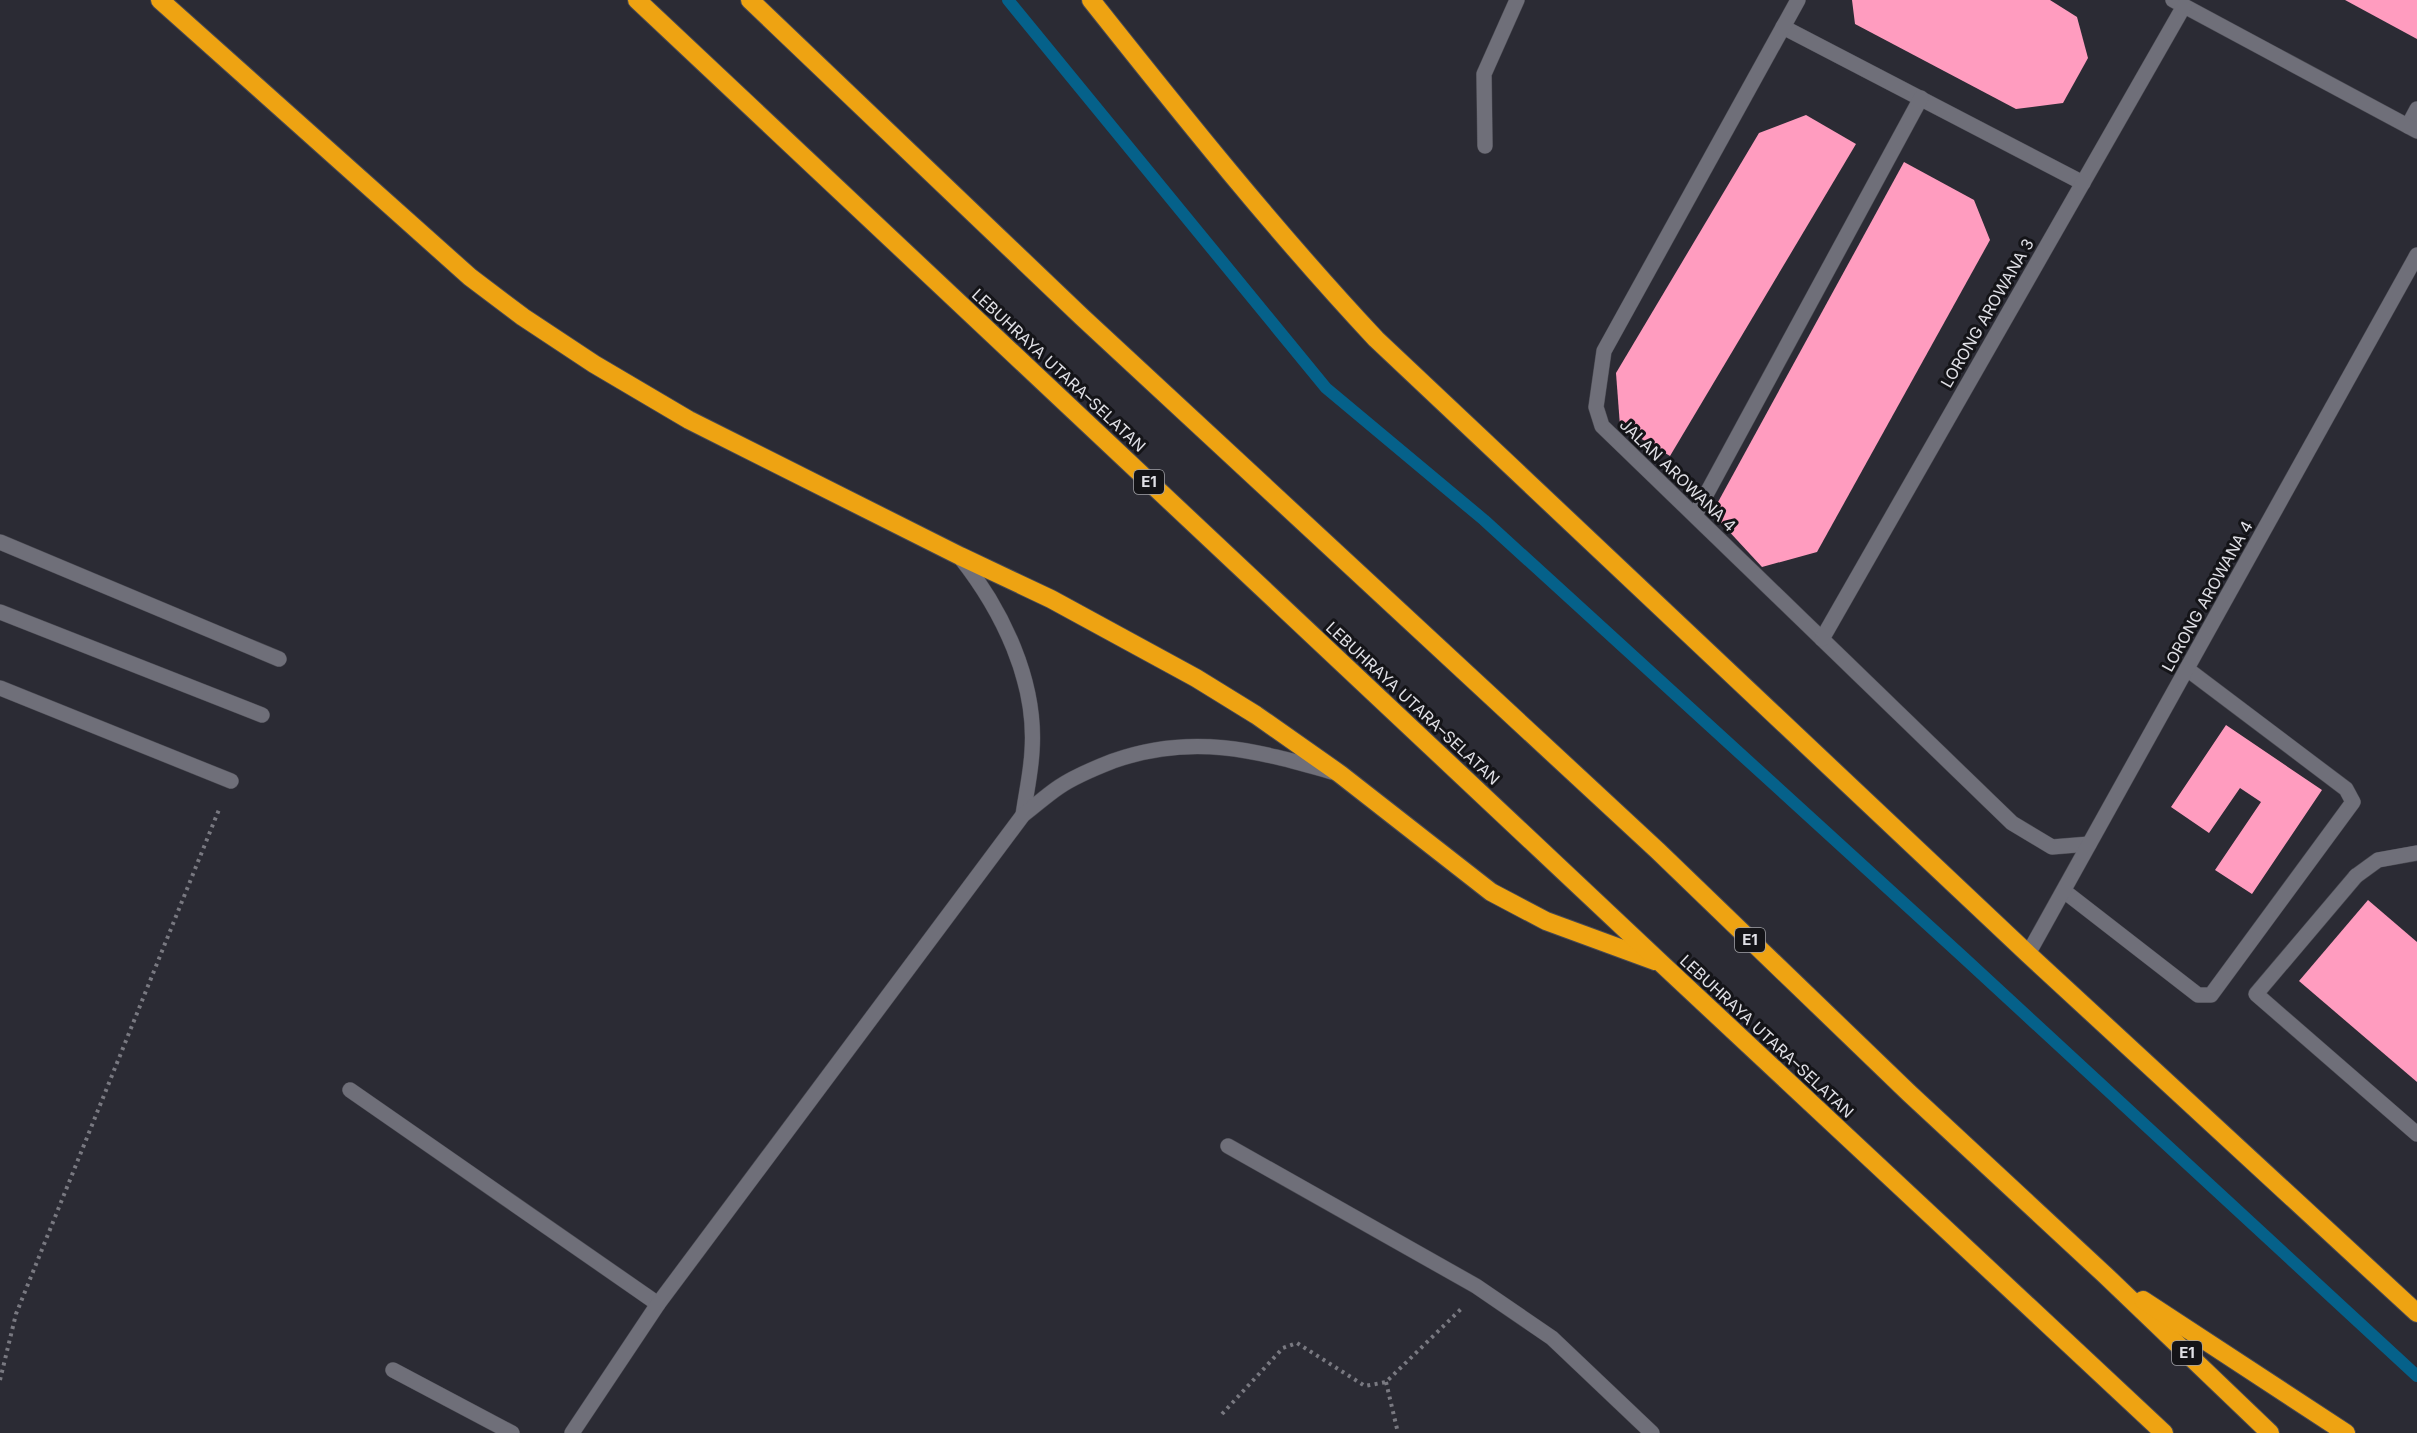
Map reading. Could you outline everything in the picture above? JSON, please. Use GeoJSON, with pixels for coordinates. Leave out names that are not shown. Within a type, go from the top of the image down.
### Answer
{"type":"FeatureCollection","features":[{"type":"Feature","properties":{"kind":"highway"},"geometry":{"type":"LineString","coordinates":[[160,0],[470,277],[594,364],[690,420],[960,556],[1051,599],[1196,678],[1256,715],[1340,774],[1491,892],[1546,921],[1662,964]]}},
{"type":"Feature","properties":{"kind":"highway","name":"LEBUHRAYA UTARA–SELATAN"},"geometry":{"type":"LineString","coordinates":[[637,0],[2164,1433]]}},
{"type":"Feature","properties":{"kind":"highway","name":"E1"},"geometry":{"type":"LineString","coordinates":[[750,0],[1082,318],[1658,851],[1909,1093],[2104,1274],[2270,1433]]}},
{"type":"Feature","properties":{"kind":"highway"},"geometry":{"type":"LineString","coordinates":[[1091,0],[1216,158],[1284,238],[1376,339],[2028,954],[2417,1313]]}},
{"type":"Feature","properties":{"kind":"highway"},"geometry":{"type":"LineString","coordinates":[[2104,1274],[2346,1433]]}},
{"type":"Feature","properties":{"kind":"street"},"geometry":{"type":"LineString","coordinates":[[1485,146],[1484,74],[1517,0]]}},
{"type":"Feature","properties":{"kind":"street","name":"JALAN AROWANA 4"},"geometry":{"type":"LineString","coordinates":[[1798,0],[1604,351],[1596,407],[1602,426],[2012,823],[2052,847],[2089,844]]}},
{"type":"Feature","properties":{"kind":"street"},"geometry":{"type":"LineString","coordinates":[[2179,3],[2412,129],[2417,109]]}},
{"type":"Feature","properties":{"kind":"street","name":"LORONG AROWANA 3"},"geometry":{"type":"LineString","coordinates":[[1822,639],[2083,183],[2179,3]]}},
{"type":"Feature","properties":{"kind":"street"},"geometry":{"type":"LineString","coordinates":[[1783,27],[2083,183]]}},
{"type":"Feature","properties":{"kind":"street"},"geometry":{"type":"LineString","coordinates":[[1695,515],[1921,98]]}},
{"type":"Feature","properties":{"kind":"street","name":"LORONG AROWANA 4"},"geometry":{"type":"LineString","coordinates":[[2028,954],[2417,255]]}},
{"type":"Feature","properties":{"kind":"street"},"geometry":{"type":"LineString","coordinates":[[0,542],[279,659]]}},
{"type":"Feature","properties":{"kind":"street"},"geometry":{"type":"LineString","coordinates":[[960,556],[982,586],[1001,618],[1018,659],[1029,708],[1032,750],[1023,815]]}},
{"type":"Feature","properties":{"kind":"street"},"geometry":{"type":"LineString","coordinates":[[0,612],[262,715]]}},
{"type":"Feature","properties":{"kind":"street"},"geometry":{"type":"LineString","coordinates":[[2064,891],[2198,995],[2211,995],[2354,802],[2346,789],[2187,669]]}},
{"type":"Feature","properties":{"kind":"street"},"geometry":{"type":"LineString","coordinates":[[0,688],[231,781]]}},
{"type":"Feature","properties":{"kind":"street"},"geometry":{"type":"LineString","coordinates":[[573,1433],[658,1304],[1023,815],[1060,786],[1097,767],[1139,752],[1189,745],[1236,748],[1284,758],[1340,774]]}},
{"type":"Feature","properties":{"kind":"street"},"geometry":{"type":"LineString","coordinates":[[2417,853],[2378,860],[2356,876],[2256,994],[2417,1134]]}},
{"type":"Feature","properties":{"kind":"street"},"geometry":{"type":"LineString","coordinates":[[350,1090],[658,1304]]}},
{"type":"Feature","properties":{"kind":"street"},"geometry":{"type":"LineString","coordinates":[[1228,1146],[1476,1286],[1552,1338],[1652,1433]]}},
{"type":"Feature","properties":{"kind":"street"},"geometry":{"type":"LineString","coordinates":[[393,1370],[513,1433]]}},
{"type":"Feature","properties":{"kind":"path"},"geometry":{"type":"LineString","coordinates":[[0,1380],[16,1314],[231,781]]}},
{"type":"Feature","properties":{"kind":"path"},"geometry":{"type":"LineString","coordinates":[[1222,1414],[1283,1347],[1297,1343],[1365,1386],[1386,1382],[1457,1315],[1476,1286]]}},
{"type":"Feature","properties":{"kind":"path"},"geometry":{"type":"LineString","coordinates":[[1386,1382],[1398,1433]]}},
{"type":"Feature","properties":{"kind":"building"},"geometry":{"type":"Polygon","coordinates":[[[1852,0],[2050,0],[2077,17],[2088,58],[2063,103],[2016,109],[1855,24],[1852,0]]]}},
{"type":"Feature","properties":{"kind":"building"},"geometry":{"type":"Polygon","coordinates":[[[2345,0],[2417,0],[2417,39],[2345,0]]]}},
{"type":"Feature","properties":{"kind":"building"},"geometry":{"type":"Polygon","coordinates":[[[1806,115],[1856,144],[1670,456],[1620,426],[1616,373],[1759,133],[1806,115]]]}},
{"type":"Feature","properties":{"kind":"building"},"geometry":{"type":"Polygon","coordinates":[[[1904,162],[1974,200],[1990,240],[1817,552],[1762,567],[1712,513],[1904,162]]]}},
{"type":"Feature","properties":{"kind":"building"},"geometry":{"type":"Polygon","coordinates":[[[2226,725],[2322,790],[2252,894],[2215,870],[2261,802],[2240,788],[2209,833],[2171,807],[2226,725]]]}},
{"type":"Feature","properties":{"kind":"building"},"geometry":{"type":"Polygon","coordinates":[[[2368,900],[2417,942],[2417,1082],[2299,981],[2368,900]]]}},
{"type":"Feature","properties":{"kind":"waterway"},"geometry":{"type":"LineString","coordinates":[[1008,0],[1326,388],[1484,520],[1962,956],[2417,1376]]}}]}
